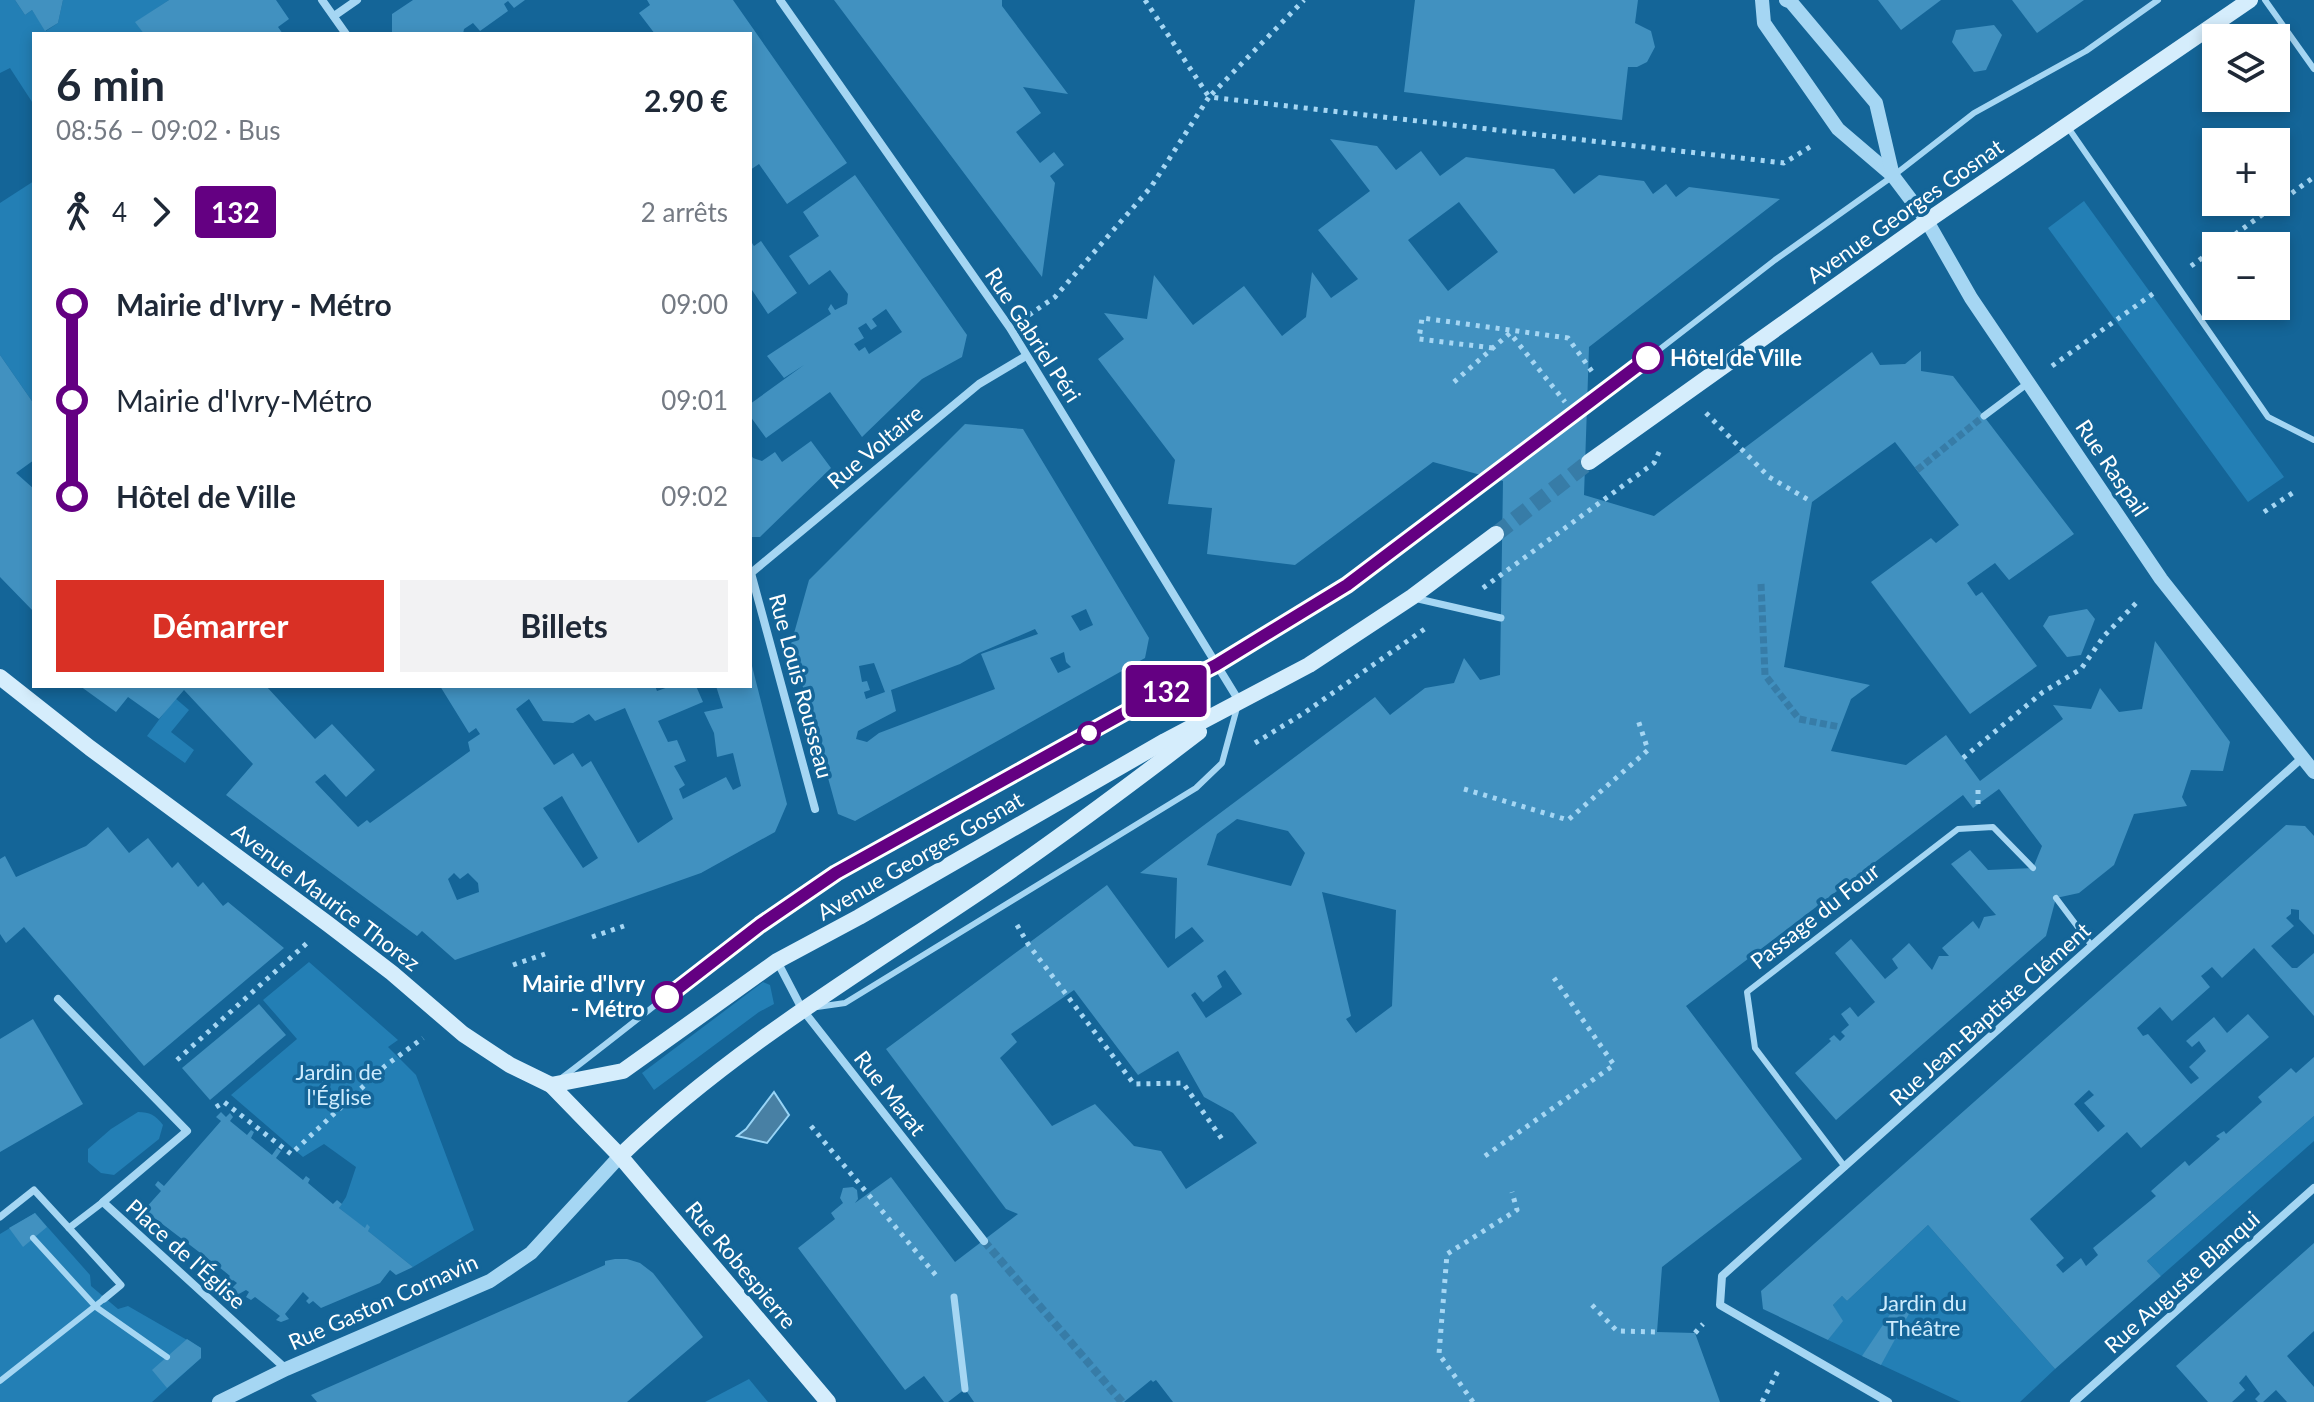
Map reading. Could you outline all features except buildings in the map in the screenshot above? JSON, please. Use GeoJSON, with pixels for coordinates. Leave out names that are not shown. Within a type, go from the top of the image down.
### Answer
{"type":"FeatureCollection","features":[{"type":"Feature","properties":{"kind":"main road","name":"Avenue Georges Gosnat"},"geometry":{"type":"LineString","coordinates":[[1589,462],[1927,221],[2250,0]]}},
{"type":"Feature","properties":{"kind":"main road","name":"Avenue Georges Gosnat"},"geometry":{"type":"LineString","coordinates":[[551,1085],[623,1071],[777,961],[1239,701],[1309,665],[1412,597],[1496,534]]}},
{"type":"Feature","properties":{"kind":"main road","name":"Avenue Maurice Thorez"},"geometry":{"type":"LineString","coordinates":[[0,677],[90,748],[392,973],[463,1034],[510,1065],[551,1085],[620,1156]]}},
{"type":"Feature","properties":{"kind":"main road","name":"Avenue Georges Gosnat"},"geometry":{"type":"LineString","coordinates":[[620,1156],[662,1116],[802,1009],[994,882],[1239,701]]}},
{"type":"Feature","properties":{"kind":"main road","name":"Rue Robespierre"},"geometry":{"type":"LineString","coordinates":[[620,1156],[828,1402]]}},
{"type":"Feature","properties":{"kind":"street"},"geometry":{"type":"LineString","coordinates":[[322,0],[345,32]]}},
{"type":"Feature","properties":{"kind":"street"},"geometry":{"type":"LineString","coordinates":[[334,16],[357,0]]}},
{"type":"Feature","properties":{"kind":"street","name":"Rue Gabriel Péri"},"geometry":{"type":"LineString","coordinates":[[780,0],[1010,328],[1239,701]]}},
{"type":"Feature","properties":{"kind":"street"},"geometry":{"type":"LineString","coordinates":[[1762,0],[1764,23],[1838,129],[1893,176]]}},
{"type":"Feature","properties":{"kind":"street"},"geometry":{"type":"LineString","coordinates":[[1786,0],[1791,2],[1876,103],[1893,176]]}},
{"type":"Feature","properties":{"kind":"street","name":"Rue Raspail"},"geometry":{"type":"LineString","coordinates":[[1893,176],[1927,221],[1971,298],[2161,579],[2314,772]]}},
{"type":"Feature","properties":{"kind":"street","name":"Rue Voltaire"},"geometry":{"type":"LineString","coordinates":[[752,571],[979,384],[1026,356]]}},
{"type":"Feature","properties":{"kind":"street"},"geometry":{"type":"LineString","coordinates":[[1984,416],[2028,383]]}},
{"type":"Feature","properties":{"kind":"street","name":"Rue Louis Rousseau"},"geometry":{"type":"LineString","coordinates":[[752,576],[815,809]]}},
{"type":"Feature","properties":{"kind":"street"},"geometry":{"type":"LineString","coordinates":[[1412,597],[1501,618]]}},
{"type":"Feature","properties":{"kind":"street","name":"Rue Jean-Baptiste Clément"},"geometry":{"type":"LineString","coordinates":[[1791,1346],[1720,1305],[1722,1276],[2302,758]]}},
{"type":"Feature","properties":{"kind":"street","name":"Rue Marat"},"geometry":{"type":"LineString","coordinates":[[777,961],[802,1009],[984,1241]]}},
{"type":"Feature","properties":{"kind":"street","name":"Place de l'Église"},"geometry":{"type":"LineString","coordinates":[[58,999],[187,1131],[103,1202],[286,1369]]}},
{"type":"Feature","properties":{"kind":"street","name":"Rue Gaston Cornavin"},"geometry":{"type":"LineString","coordinates":[[219,1402],[286,1369],[490,1281],[531,1253],[620,1156]]}},
{"type":"Feature","properties":{"kind":"street","name":"Rue Auguste Blanqui"},"geometry":{"type":"LineString","coordinates":[[2074,1402],[2314,1188]]}},
{"type":"Feature","properties":{"kind":"street"},"geometry":{"type":"LineString","coordinates":[[0,1217],[34,1190],[121,1285],[104,1299]]}},
{"type":"Feature","properties":{"kind":"street"},"geometry":{"type":"LineString","coordinates":[[69,1228],[103,1202]]}},
{"type":"Feature","properties":{"kind":"street"},"geometry":{"type":"LineString","coordinates":[[954,1297],[965,1389]]}},
{"type":"Feature","properties":{"kind":"street"},"geometry":{"type":"LineString","coordinates":[[1791,1346],[1888,1402]]}},
{"type":"Feature","properties":{"kind":"lane","name":"Avenue Georges Gosnat"},"geometry":{"type":"LineString","coordinates":[[1589,404],[1775,260],[1893,176],[1974,113],[2086,51],[2158,0]]}},
{"type":"Feature","properties":{"kind":"lane"},"geometry":{"type":"LineString","coordinates":[[2265,0],[2314,69]]}},
{"type":"Feature","properties":{"kind":"lane"},"geometry":{"type":"LineString","coordinates":[[2067,126],[2268,417],[2314,440]]}},
{"type":"Feature","properties":{"kind":"lane","name":"Avenue Georges Gosnat"},"geometry":{"type":"LineString","coordinates":[[551,1085],[760,925],[836,873],[1216,665],[1347,585],[1485,482]]}},
{"type":"Feature","properties":{"kind":"lane","name":"Avenue Georges Gosnat"},"geometry":{"type":"LineString","coordinates":[[802,1009],[845,1003],[1196,788],[1222,763],[1239,701]]}},
{"type":"Feature","properties":{"kind":"lane","name":"Passage du Four"},"geometry":{"type":"LineString","coordinates":[[1845,1167],[1755,1048],[1747,992],[1958,829],[1993,827],[2033,868]]}},
{"type":"Feature","properties":{"kind":"lane"},"geometry":{"type":"LineString","coordinates":[[2056,898],[2092,946]]}},
{"type":"Feature","properties":{"kind":"lane"},"geometry":{"type":"LineString","coordinates":[[33,1238],[96,1307],[167,1357]]}},
{"type":"Feature","properties":{"kind":"lane"},"geometry":{"type":"LineString","coordinates":[[0,1381],[104,1299]]}},
{"type":"Feature","properties":{"kind":"path"},"geometry":{"type":"LineString","coordinates":[[1145,0],[1209,97]]}},
{"type":"Feature","properties":{"kind":"path"},"geometry":{"type":"LineString","coordinates":[[1010,328],[1055,297],[1151,187],[1209,97],[1304,0]]}},
{"type":"Feature","properties":{"kind":"path"},"geometry":{"type":"LineString","coordinates":[[1209,97],[1784,163],[1838,129]]}},
{"type":"Feature","properties":{"kind":"path"},"geometry":{"type":"LineString","coordinates":[[2238,232],[2314,177]]}},
{"type":"Feature","properties":{"kind":"path"},"geometry":{"type":"LineString","coordinates":[[2028,383],[2202,258]]}},
{"type":"Feature","properties":{"kind":"path"},"geometry":{"type":"LineString","coordinates":[[1493,348],[1419,339],[1422,318],[1568,338],[1605,390]]}},
{"type":"Feature","properties":{"kind":"path"},"geometry":{"type":"LineString","coordinates":[[1454,382],[1510,333],[1566,403]]}},
{"type":"Feature","properties":{"kind":"path"},"geometry":{"type":"LineString","coordinates":[[1685,392],[1769,477],[1812,502]]}},
{"type":"Feature","properties":{"kind":"path"},"geometry":{"type":"LineString","coordinates":[[2264,512],[2297,490]]}},
{"type":"Feature","properties":{"kind":"path"},"geometry":{"type":"LineString","coordinates":[[1963,758],[2043,692],[2081,669],[2104,636],[2161,579]]}},
{"type":"Feature","properties":{"kind":"path"},"geometry":{"type":"LineString","coordinates":[[1464,789],[1568,820],[1648,750],[1637,717]]}},
{"type":"Feature","properties":{"kind":"path"},"geometry":{"type":"LineString","coordinates":[[177,1060],[328,924]]}},
{"type":"Feature","properties":{"kind":"path"},"geometry":{"type":"LineString","coordinates":[[592,937],[624,926]]}},
{"type":"Feature","properties":{"kind":"path"},"geometry":{"type":"LineString","coordinates":[[1028,944],[1134,1084],[1183,1083],[1224,1142]]}},
{"type":"Feature","properties":{"kind":"path"},"geometry":{"type":"LineString","coordinates":[[513,965],[545,954]]}},
{"type":"Feature","properties":{"kind":"path"},"geometry":{"type":"LineString","coordinates":[[1485,1156],[1614,1065],[1554,978]]}},
{"type":"Feature","properties":{"kind":"path"},"geometry":{"type":"LineString","coordinates":[[216,1107],[224,1102],[291,1154],[385,1066],[423,1037],[434,1046]]}},
{"type":"Feature","properties":{"kind":"path"},"geometry":{"type":"LineString","coordinates":[[811,1126],[954,1297]]}},
{"type":"Feature","properties":{"kind":"path"},"geometry":{"type":"LineString","coordinates":[[1473,1402],[1439,1354],[1447,1254],[1517,1210],[1512,1192]]}},
{"type":"Feature","properties":{"kind":"path"},"geometry":{"type":"LineString","coordinates":[[1592,1305],[1617,1331],[1657,1332]]}},
{"type":"Feature","properties":{"kind":"path"},"geometry":{"type":"LineString","coordinates":[[1762,1402],[1791,1346]]}},
{"type":"Feature","properties":{"kind":"green space"},"geometry":{"type":"Polygon","coordinates":[[[0,0],[15,0],[25,15],[32,10],[46,31],[58,23],[63,0],[169,0],[136,22],[143,32],[32,32],[32,102],[10,68],[0,73],[0,0]]]}},
{"type":"Feature","properties":{"kind":"green space"},"geometry":{"type":"Polygon","coordinates":[[[32,182],[32,401],[0,355],[0,203],[32,182]]]}},
{"type":"Feature","properties":{"kind":"green space"},"geometry":{"type":"Polygon","coordinates":[[[2084,201],[2284,477],[2248,502],[2048,228],[2084,201]]]}},
{"type":"Feature","properties":{"kind":"green space"},"geometry":{"type":"Polygon","coordinates":[[[175,698],[189,710],[171,732],[194,750],[185,763],[147,736],[175,698]]]}},
{"type":"Feature","properties":{"kind":"green space","name":"Jardin de l'Église"},"geometry":{"type":"Polygon","coordinates":[[[309,962],[398,1040],[388,1047],[416,1075],[474,1230],[413,1267],[339,1208],[356,1167],[324,1144],[303,1157],[231,1095],[297,1039],[263,1000],[309,962]]]}},
{"type":"Feature","properties":{"kind":"green space"},"geometry":{"type":"Polygon","coordinates":[[[763,982],[770,985],[774,1004],[654,1090],[642,1073],[763,982]]]}},
{"type":"Feature","properties":{"kind":"green space"},"geometry":{"type":"Polygon","coordinates":[[[138,1112],[152,1115],[163,1125],[159,1139],[114,1175],[101,1173],[88,1162],[88,1149],[138,1112]]]}},
{"type":"Feature","properties":{"kind":"green space"},"geometry":{"type":"Polygon","coordinates":[[[2314,1116],[2314,1141],[2161,1276],[2147,1261],[2314,1116]]]}},
{"type":"Feature","properties":{"kind":"green space"},"geometry":{"type":"Polygon","coordinates":[[[35,1213],[90,1275],[91,1286],[118,1309],[128,1306],[201,1348],[201,1358],[152,1402],[0,1402],[0,1234],[35,1213]]]}},
{"type":"Feature","properties":{"kind":"green space","name":"Jardin du Théâtre"},"geometry":{"type":"Polygon","coordinates":[[[1928,1225],[2055,1369],[2020,1402],[1961,1402],[1828,1340],[1842,1321],[1833,1305],[1842,1296],[1847,1301],[1928,1225]]]}},
{"type":"Feature","properties":{"kind":"green space"},"geometry":{"type":"Polygon","coordinates":[[[749,1379],[768,1402],[705,1402],[749,1379]]]}},
{"type":"Feature","properties":{"kind":"shaded area"},"geometry":{"type":"Polygon","coordinates":[[[774,1092],[789,1115],[767,1143],[737,1136],[746,1129],[774,1092]]]}},
{"type":"Feature","properties":{"kind":"tunnel"},"geometry":{"type":"LineString","coordinates":[[1917,470],[1984,416]]}},
{"type":"Feature","properties":{"kind":"tunnel"},"geometry":{"type":"LineString","coordinates":[[1496,534],[1589,462]]}},
{"type":"Feature","properties":{"kind":"tunnel"},"geometry":{"type":"LineString","coordinates":[[1761,584],[1765,675],[1799,719],[1840,727]]}},
{"type":"Feature","properties":{"kind":"tunnel"},"geometry":{"type":"LineString","coordinates":[[984,1241],[1122,1402]]}},
{"type":"Feature","properties":{"kind":"bus line","name":"132"},"geometry":{"type":"LineString","coordinates":[[667,997],[760,925],[869,853],[1216,665],[1347,585],[1648,358]]}},
{"type":"Feature","properties":{"kind":"place","name":"Hôtel de Ville"},"geometry":{"type":"Point","coordinates":[1648,358]}},
{"type":"Feature","properties":{"kind":"place","name":"Mairie d'Ivry - Métro"},"geometry":{"type":"Point","coordinates":[667,997]}}]}
